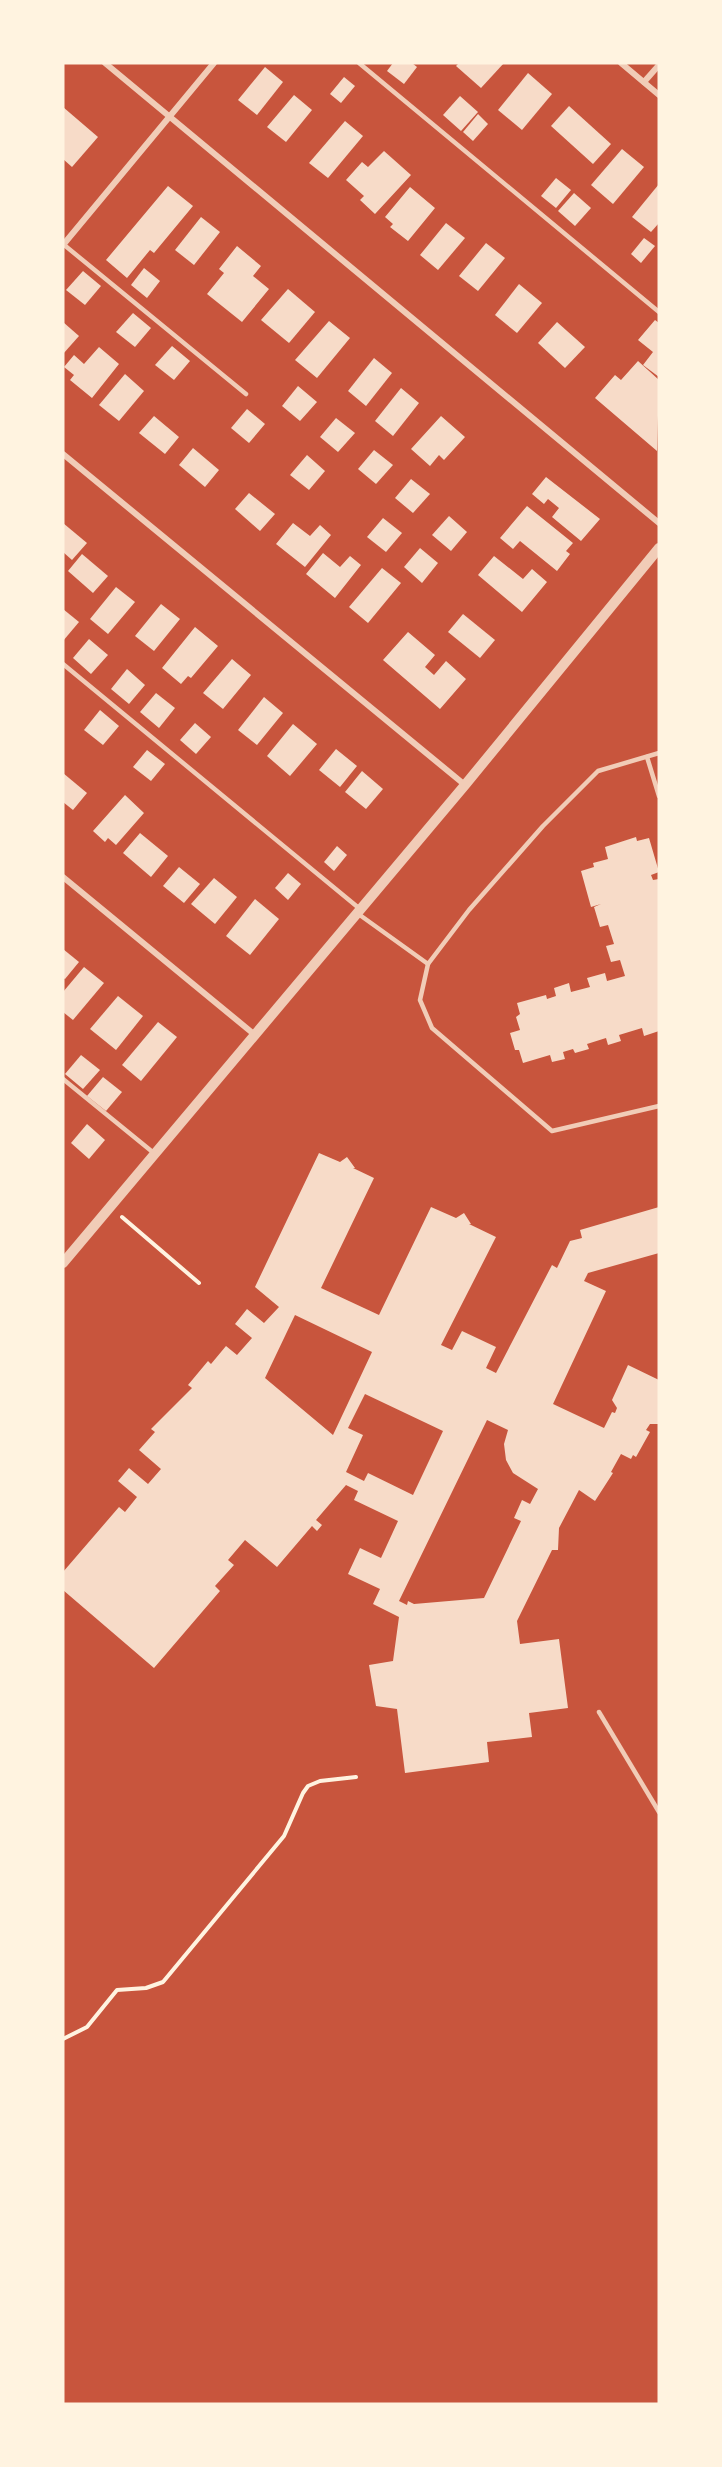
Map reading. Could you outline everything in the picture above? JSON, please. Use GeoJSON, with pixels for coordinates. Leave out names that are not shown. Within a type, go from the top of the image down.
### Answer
{"type":"FeatureCollection","features":[{"type":"Feature","properties":{"kind":"street"},"geometry":{"type":"LineString","coordinates":[[105,63],[659,523]]}},
{"type":"Feature","properties":{"kind":"street"},"geometry":{"type":"LineString","coordinates":[[63,244],[214,63]]}},
{"type":"Feature","properties":{"kind":"street"},"geometry":{"type":"LineString","coordinates":[[621,63],[659,94]]}},
{"type":"Feature","properties":{"kind":"street"},"geometry":{"type":"LineString","coordinates":[[644,82],[659,65]]}},
{"type":"Feature","properties":{"kind":"street"},"geometry":{"type":"LineString","coordinates":[[63,454],[465,785]]}},
{"type":"Feature","properties":{"kind":"street"},"geometry":{"type":"LineString","coordinates":[[63,1263],[465,785],[659,548]]}},
{"type":"Feature","properties":{"kind":"street"},"geometry":{"type":"LineString","coordinates":[[63,876],[255,1035]]}},
{"type":"Feature","properties":{"kind":"lane"},"geometry":{"type":"LineString","coordinates":[[359,63],[659,312]]}},
{"type":"Feature","properties":{"kind":"lane"},"geometry":{"type":"LineString","coordinates":[[63,244],[246,394]]}},
{"type":"Feature","properties":{"kind":"lane"},"geometry":{"type":"LineString","coordinates":[[63,664],[359,911],[428,964]]}},
{"type":"Feature","properties":{"kind":"lane"},"geometry":{"type":"LineString","coordinates":[[659,753],[598,771],[543,826],[469,910],[428,964],[420,1000],[432,1028],[552,1131],[659,1106]]}},
{"type":"Feature","properties":{"kind":"lane"},"geometry":{"type":"LineString","coordinates":[[646,757],[659,796]]}},
{"type":"Feature","properties":{"kind":"lane"},"geometry":{"type":"LineString","coordinates":[[63,1079],[154,1154]]}},
{"type":"Feature","properties":{"kind":"lane"},"geometry":{"type":"LineString","coordinates":[[599,1712],[659,1812]]}},
{"type":"Feature","properties":{"kind":"path"},"geometry":{"type":"LineString","coordinates":[[122,1217],[199,1283]]}},
{"type":"Feature","properties":{"kind":"path"},"geometry":{"type":"LineString","coordinates":[[63,2039],[87,2027],[117,1990],[147,1988],[163,1982],[284,1836],[308,1786],[320,1781],[356,1776]]}},
{"type":"Feature","properties":{"kind":"building"},"geometry":{"type":"Polygon","coordinates":[[[393,63],[412,63],[417,67],[404,84],[387,71],[393,63]]]}},
{"type":"Feature","properties":{"kind":"building"},"geometry":{"type":"Polygon","coordinates":[[[459,63],[504,63],[481,88],[456,66],[459,63]]]}},
{"type":"Feature","properties":{"kind":"building"},"geometry":{"type":"Polygon","coordinates":[[[265,67],[283,82],[257,115],[238,100],[265,67]]]}},
{"type":"Feature","properties":{"kind":"building"},"geometry":{"type":"Polygon","coordinates":[[[528,73],[552,94],[522,130],[498,110],[528,73]]]}},
{"type":"Feature","properties":{"kind":"building"},"geometry":{"type":"Polygon","coordinates":[[[344,77],[355,86],[341,103],[330,94],[344,77]]]}},
{"type":"Feature","properties":{"kind":"building"},"geometry":{"type":"Polygon","coordinates":[[[294,95],[312,110],[286,142],[267,127],[294,95]]]}},
{"type":"Feature","properties":{"kind":"building"},"geometry":{"type":"Polygon","coordinates":[[[460,96],[478,112],[461,131],[443,115],[460,96]]]}},
{"type":"Feature","properties":{"kind":"building"},"geometry":{"type":"Polygon","coordinates":[[[569,106],[611,144],[593,164],[551,126],[569,106]]]}},
{"type":"Feature","properties":{"kind":"building"},"geometry":{"type":"Polygon","coordinates":[[[63,107],[98,137],[72,167],[63,159],[63,107]]]}},
{"type":"Feature","properties":{"kind":"building"},"geometry":{"type":"Polygon","coordinates":[[[478,114],[488,124],[473,141],[463,132],[478,114]]]}},
{"type":"Feature","properties":{"kind":"building"},"geometry":{"type":"Polygon","coordinates":[[[345,121],[363,136],[328,178],[309,163],[345,121]]]}},
{"type":"Feature","properties":{"kind":"building"},"geometry":{"type":"Polygon","coordinates":[[[622,149],[644,167],[613,204],[591,185],[622,149]]]}},
{"type":"Feature","properties":{"kind":"building"},"geometry":{"type":"Polygon","coordinates":[[[384,151],[411,175],[375,214],[360,200],[364,196],[346,180],[362,162],[368,167],[384,151]]]}},
{"type":"Feature","properties":{"kind":"building"},"geometry":{"type":"Polygon","coordinates":[[[556,178],[571,190],[556,208],[541,196],[556,178]]]}},
{"type":"Feature","properties":{"kind":"building"},"geometry":{"type":"Polygon","coordinates":[[[659,184],[659,223],[651,232],[632,217],[659,184]]]}},
{"type":"Feature","properties":{"kind":"building"},"geometry":{"type":"Polygon","coordinates":[[[168,186],[193,206],[154,253],[150,250],[127,278],[106,260],[168,186]]]}},
{"type":"Feature","properties":{"kind":"building"},"geometry":{"type":"Polygon","coordinates":[[[410,187],[435,208],[408,241],[390,227],[393,224],[385,217],[410,187]]]}},
{"type":"Feature","properties":{"kind":"building"},"geometry":{"type":"Polygon","coordinates":[[[574,193],[591,208],[575,226],[558,211],[574,193]]]}},
{"type":"Feature","properties":{"kind":"building"},"geometry":{"type":"Polygon","coordinates":[[[201,217],[220,232],[194,265],[175,250],[201,217]]]}},
{"type":"Feature","properties":{"kind":"building"},"geometry":{"type":"Polygon","coordinates":[[[446,223],[465,238],[438,270],[420,255],[446,223]]]}},
{"type":"Feature","properties":{"kind":"building"},"geometry":{"type":"Polygon","coordinates":[[[644,238],[655,246],[641,263],[631,254],[644,238]]]}},
{"type":"Feature","properties":{"kind":"building"},"geometry":{"type":"Polygon","coordinates":[[[486,243],[505,258],[478,291],[459,276],[486,243]]]}},
{"type":"Feature","properties":{"kind":"building"},"geometry":{"type":"Polygon","coordinates":[[[237,246],[261,266],[253,276],[269,289],[242,322],[207,294],[224,273],[219,269],[237,246]]]}},
{"type":"Feature","properties":{"kind":"building"},"geometry":{"type":"Polygon","coordinates":[[[144,268],[160,281],[147,298],[131,285],[144,268]]]}},
{"type":"Feature","properties":{"kind":"building"},"geometry":{"type":"Polygon","coordinates":[[[83,271],[101,286],[85,305],[66,290],[83,271]]]}},
{"type":"Feature","properties":{"kind":"building"},"geometry":{"type":"Polygon","coordinates":[[[519,284],[542,303],[517,333],[495,315],[519,284]]]}},
{"type":"Feature","properties":{"kind":"building"},"geometry":{"type":"Polygon","coordinates":[[[288,289],[315,312],[289,343],[261,320],[288,289]]]}},
{"type":"Feature","properties":{"kind":"building"},"geometry":{"type":"Polygon","coordinates":[[[133,313],[151,328],[135,347],[116,332],[133,313]]]}},
{"type":"Feature","properties":{"kind":"building"},"geometry":{"type":"Polygon","coordinates":[[[655,320],[659,323],[659,377],[643,365],[653,352],[638,340],[655,320]]]}},
{"type":"Feature","properties":{"kind":"building"},"geometry":{"type":"Polygon","coordinates":[[[329,321],[350,338],[317,378],[295,360],[329,321]]]}},
{"type":"Feature","properties":{"kind":"building"},"geometry":{"type":"Polygon","coordinates":[[[63,322],[79,336],[63,354],[63,322]]]}},
{"type":"Feature","properties":{"kind":"building"},"geometry":{"type":"Polygon","coordinates":[[[557,322],[585,347],[565,368],[538,343],[557,322]]]}},
{"type":"Feature","properties":{"kind":"building"},"geometry":{"type":"Polygon","coordinates":[[[172,346],[190,361],[174,380],[155,365],[172,346]]]}},
{"type":"Feature","properties":{"kind":"building"},"geometry":{"type":"Polygon","coordinates":[[[99,347],[119,364],[92,398],[70,380],[74,375],[64,367],[74,355],[84,364],[99,347]]]}},
{"type":"Feature","properties":{"kind":"building"},"geometry":{"type":"Polygon","coordinates":[[[374,358],[392,373],[366,406],[348,391],[374,358]]]}},
{"type":"Feature","properties":{"kind":"building"},"geometry":{"type":"Polygon","coordinates":[[[638,361],[659,380],[657,451],[595,398],[615,375],[621,380],[638,361]]]}},
{"type":"Feature","properties":{"kind":"building"},"geometry":{"type":"Polygon","coordinates":[[[125,374],[144,391],[119,421],[99,405],[125,374]]]}},
{"type":"Feature","properties":{"kind":"building"},"geometry":{"type":"Polygon","coordinates":[[[298,386],[317,402],[300,421],[282,406],[298,386]]]}},
{"type":"Feature","properties":{"kind":"building"},"geometry":{"type":"Polygon","coordinates":[[[401,388],[419,403],[393,436],[375,421],[401,388]]]}},
{"type":"Feature","properties":{"kind":"building"},"geometry":{"type":"Polygon","coordinates":[[[247,409],[265,424],[249,443],[231,428],[247,409]]]}},
{"type":"Feature","properties":{"kind":"building"},"geometry":{"type":"Polygon","coordinates":[[[154,416],[179,437],[165,454],[139,433],[154,416]]]}},
{"type":"Feature","properties":{"kind":"building"},"geometry":{"type":"Polygon","coordinates":[[[441,416],[465,437],[444,460],[439,455],[430,466],[411,449],[441,416]]]}},
{"type":"Feature","properties":{"kind":"building"},"geometry":{"type":"Polygon","coordinates":[[[336,418],[355,433],[338,452],[320,437],[336,418]]]}},
{"type":"Feature","properties":{"kind":"building"},"geometry":{"type":"Polygon","coordinates":[[[193,448],[219,470],[205,487],[179,465],[193,448]]]}},
{"type":"Feature","properties":{"kind":"building"},"geometry":{"type":"Polygon","coordinates":[[[374,450],[393,465],[376,484],[358,469],[374,450]]]}},
{"type":"Feature","properties":{"kind":"building"},"geometry":{"type":"Polygon","coordinates":[[[307,455],[325,471],[309,490],[290,475],[307,455]]]}},
{"type":"Feature","properties":{"kind":"building"},"geometry":{"type":"Polygon","coordinates":[[[546,477],[600,519],[581,541],[552,517],[559,508],[548,499],[544,504],[532,494],[546,477]]]}},
{"type":"Feature","properties":{"kind":"building"},"geometry":{"type":"Polygon","coordinates":[[[411,479],[430,494],[413,513],[395,498],[411,479]]]}},
{"type":"Feature","properties":{"kind":"building"},"geometry":{"type":"Polygon","coordinates":[[[249,493],[275,514],[260,531],[235,509],[249,493]]]}},
{"type":"Feature","properties":{"kind":"building"},"geometry":{"type":"Polygon","coordinates":[[[527,506],[573,543],[566,551],[570,554],[557,571],[520,541],[513,549],[500,538],[527,506]]]}},
{"type":"Feature","properties":{"kind":"building"},"geometry":{"type":"Polygon","coordinates":[[[449,516],[467,532],[451,551],[432,535],[449,516]]]}},
{"type":"Feature","properties":{"kind":"building"},"geometry":{"type":"Polygon","coordinates":[[[383,518],[402,533],[386,552],[367,537],[383,518]]]}},
{"type":"Feature","properties":{"kind":"building"},"geometry":{"type":"Polygon","coordinates":[[[63,523],[87,543],[72,560],[63,552],[63,523]]]}},
{"type":"Feature","properties":{"kind":"building"},"geometry":{"type":"Polygon","coordinates":[[[293,523],[310,536],[320,525],[331,535],[305,567],[276,544],[293,523]]]}},
{"type":"Feature","properties":{"kind":"building"},"geometry":{"type":"Polygon","coordinates":[[[420,548],[438,563],[422,583],[404,567],[420,548]]]}},
{"type":"Feature","properties":{"kind":"building"},"geometry":{"type":"Polygon","coordinates":[[[323,553],[340,567],[350,556],[361,565],[335,598],[306,574],[323,553]]]}},
{"type":"Feature","properties":{"kind":"building"},"geometry":{"type":"Polygon","coordinates":[[[82,554],[108,576],[93,593],[68,571],[82,554]]]}},
{"type":"Feature","properties":{"kind":"building"},"geometry":{"type":"Polygon","coordinates":[[[494,556],[523,579],[532,569],[547,582],[522,612],[478,575],[494,556]]]}},
{"type":"Feature","properties":{"kind":"building"},"geometry":{"type":"Polygon","coordinates":[[[382,568],[401,583],[368,623],[349,607],[382,568]]]}},
{"type":"Feature","properties":{"kind":"building"},"geometry":{"type":"Polygon","coordinates":[[[116,587],[135,602],[108,634],[90,619],[116,587]]]}},
{"type":"Feature","properties":{"kind":"building"},"geometry":{"type":"Polygon","coordinates":[[[161,604],[180,619],[154,651],[135,636],[161,604]]]}},
{"type":"Feature","properties":{"kind":"building"},"geometry":{"type":"Polygon","coordinates":[[[63,609],[79,622],[63,641],[63,609]]]}},
{"type":"Feature","properties":{"kind":"building"},"geometry":{"type":"Polygon","coordinates":[[[463,614],[495,640],[480,658],[448,632],[463,614]]]}},
{"type":"Feature","properties":{"kind":"building"},"geometry":{"type":"Polygon","coordinates":[[[195,627],[218,646],[191,678],[188,676],[181,684],[162,668],[195,627]]]}},
{"type":"Feature","properties":{"kind":"building"},"geometry":{"type":"Polygon","coordinates":[[[408,632],[435,655],[425,667],[434,675],[446,661],[466,679],[440,709],[383,660],[408,632]]]}},
{"type":"Feature","properties":{"kind":"building"},"geometry":{"type":"Polygon","coordinates":[[[89,639],[108,655],[91,674],[73,658],[89,639]]]}},
{"type":"Feature","properties":{"kind":"building"},"geometry":{"type":"Polygon","coordinates":[[[232,659],[251,675],[223,709],[203,693],[232,659]]]}},
{"type":"Feature","properties":{"kind":"building"},"geometry":{"type":"Polygon","coordinates":[[[127,669],[145,685],[129,704],[111,689],[127,669]]]}},
{"type":"Feature","properties":{"kind":"building"},"geometry":{"type":"Polygon","coordinates":[[[156,693],[175,708],[159,728],[140,712],[156,693]]]}},
{"type":"Feature","properties":{"kind":"building"},"geometry":{"type":"Polygon","coordinates":[[[264,697],[283,713],[257,745],[238,730],[264,697]]]}},
{"type":"Feature","properties":{"kind":"building"},"geometry":{"type":"Polygon","coordinates":[[[100,710],[119,726],[103,745],[84,730],[100,710]]]}},
{"type":"Feature","properties":{"kind":"building"},"geometry":{"type":"Polygon","coordinates":[[[195,723],[211,737],[196,754],[180,740],[195,723]]]}},
{"type":"Feature","properties":{"kind":"building"},"geometry":{"type":"Polygon","coordinates":[[[293,724],[317,744],[290,776],[267,756],[293,724]]]}},
{"type":"Feature","properties":{"kind":"building"},"geometry":{"type":"Polygon","coordinates":[[[336,749],[357,766],[340,787],[319,770],[336,749]]]}},
{"type":"Feature","properties":{"kind":"building"},"geometry":{"type":"Polygon","coordinates":[[[147,750],[165,764],[151,781],[133,767],[147,750]]]}},
{"type":"Feature","properties":{"kind":"building"},"geometry":{"type":"Polygon","coordinates":[[[362,771],[383,789],[366,809],[345,792],[362,771]]]}},
{"type":"Feature","properties":{"kind":"building"},"geometry":{"type":"Polygon","coordinates":[[[63,773],[87,793],[73,810],[63,802],[63,773]]]}},
{"type":"Feature","properties":{"kind":"building"},"geometry":{"type":"Polygon","coordinates":[[[125,795],[144,813],[116,845],[108,838],[105,842],[93,831],[125,795]]]}},
{"type":"Feature","properties":{"kind":"building"},"geometry":{"type":"Polygon","coordinates":[[[140,833],[168,856],[151,877],[123,853],[140,833]]]}},
{"type":"Feature","properties":{"kind":"building"},"geometry":{"type":"Polygon","coordinates":[[[636,837],[637,841],[649,838],[659,872],[651,875],[653,880],[659,879],[659,1031],[644,1036],[642,1028],[619,1035],[621,1041],[608,1045],[606,1038],[587,1044],[589,1049],[575,1053],[573,1049],[563,1052],[565,1059],[552,1062],[550,1055],[523,1063],[519,1050],[515,1050],[510,1033],[520,1030],[516,1017],[520,1014],[517,1003],[546,995],[547,999],[556,996],[554,988],[569,983],[571,992],[590,987],[587,978],[605,973],[607,981],[625,976],[620,960],[611,962],[606,946],[614,944],[608,925],[600,927],[594,907],[601,904],[591,907],[581,871],[594,867],[593,863],[608,859],[605,847],[636,837]]]}},
{"type":"Feature","properties":{"kind":"building"},"geometry":{"type":"Polygon","coordinates":[[[337,846],[347,855],[334,871],[324,862],[337,846]]]}},
{"type":"Feature","properties":{"kind":"building"},"geometry":{"type":"Polygon","coordinates":[[[179,867],[200,884],[184,903],[163,886],[179,867]]]}},
{"type":"Feature","properties":{"kind":"building"},"geometry":{"type":"Polygon","coordinates":[[[288,873],[301,884],[288,900],[275,888],[288,873]]]}},
{"type":"Feature","properties":{"kind":"building"},"geometry":{"type":"Polygon","coordinates":[[[214,878],[237,897],[215,924],[191,904],[214,878]]]}},
{"type":"Feature","properties":{"kind":"building"},"geometry":{"type":"Polygon","coordinates":[[[255,899],[279,919],[250,955],[226,936],[255,899]]]}},
{"type":"Feature","properties":{"kind":"building"},"geometry":{"type":"Polygon","coordinates":[[[63,949],[79,962],[65,979],[63,978],[63,949]]]}},
{"type":"Feature","properties":{"kind":"building"},"geometry":{"type":"Polygon","coordinates":[[[84,967],[104,983],[73,1020],[63,1012],[63,992],[84,967]]]}},
{"type":"Feature","properties":{"kind":"building"},"geometry":{"type":"Polygon","coordinates":[[[118,996],[143,1016],[116,1050],[90,1029],[118,996]]]}},
{"type":"Feature","properties":{"kind":"building"},"geometry":{"type":"Polygon","coordinates":[[[158,1022],[177,1037],[141,1081],[122,1065],[158,1022]]]}},
{"type":"Feature","properties":{"kind":"building"},"geometry":{"type":"Polygon","coordinates":[[[81,1055],[100,1070],[83,1089],[65,1074],[81,1055]]]}},
{"type":"Feature","properties":{"kind":"building"},"geometry":{"type":"Polygon","coordinates":[[[103,1077],[122,1092],[106,1111],[87,1096],[103,1077]]]}},
{"type":"Feature","properties":{"kind":"building"},"geometry":{"type":"Polygon","coordinates":[[[87,1124],[105,1140],[89,1159],[71,1143],[87,1124]]]}},
{"type":"Feature","properties":{"kind":"building"},"geometry":{"type":"Polygon","coordinates":[[[319,1153],[340,1162],[347,1157],[355,1168],[353,1168],[374,1178],[321,1288],[379,1315],[431,1207],[456,1218],[464,1213],[471,1224],[469,1224],[496,1237],[441,1345],[452,1350],[462,1331],[496,1347],[486,1368],[496,1373],[552,1265],[557,1268],[570,1241],[582,1238],[580,1230],[659,1207],[659,1253],[588,1273],[584,1281],[606,1291],[553,1404],[604,1428],[612,1412],[615,1413],[617,1408],[612,1400],[628,1365],[659,1380],[659,1424],[650,1424],[646,1430],[650,1432],[636,1457],[633,1455],[631,1459],[621,1454],[611,1472],[613,1473],[595,1501],[579,1490],[559,1528],[558,1550],[552,1550],[517,1621],[520,1644],[559,1639],[568,1708],[529,1713],[532,1737],[487,1742],[489,1762],[405,1773],[397,1709],[376,1706],[369,1665],[393,1661],[399,1617],[373,1604],[380,1589],[348,1574],[360,1548],[381,1558],[398,1521],[354,1500],[358,1491],[346,1485],[316,1520],[322,1525],[317,1531],[312,1526],[277,1567],[245,1540],[228,1560],[234,1565],[215,1586],[220,1591],[154,1668],[63,1590],[63,1572],[119,1507],[125,1512],[137,1497],[118,1481],[129,1468],[148,1484],[161,1469],[139,1450],[155,1432],[151,1429],[192,1388],[188,1385],[208,1361],[211,1364],[226,1346],[237,1355],[252,1338],[235,1324],[247,1309],[264,1323],[279,1307],[255,1287],[319,1153]],[[295,1315],[265,1378],[333,1435],[372,1352],[295,1315]],[[365,1394],[348,1428],[363,1435],[346,1472],[364,1481],[368,1473],[413,1495],[443,1431],[365,1394]],[[487,1420],[399,1601],[407,1605],[408,1601],[414,1604],[484,1598],[521,1521],[514,1518],[522,1500],[530,1504],[538,1489],[513,1473],[506,1460],[504,1444],[508,1430],[487,1420]]]}}]}
